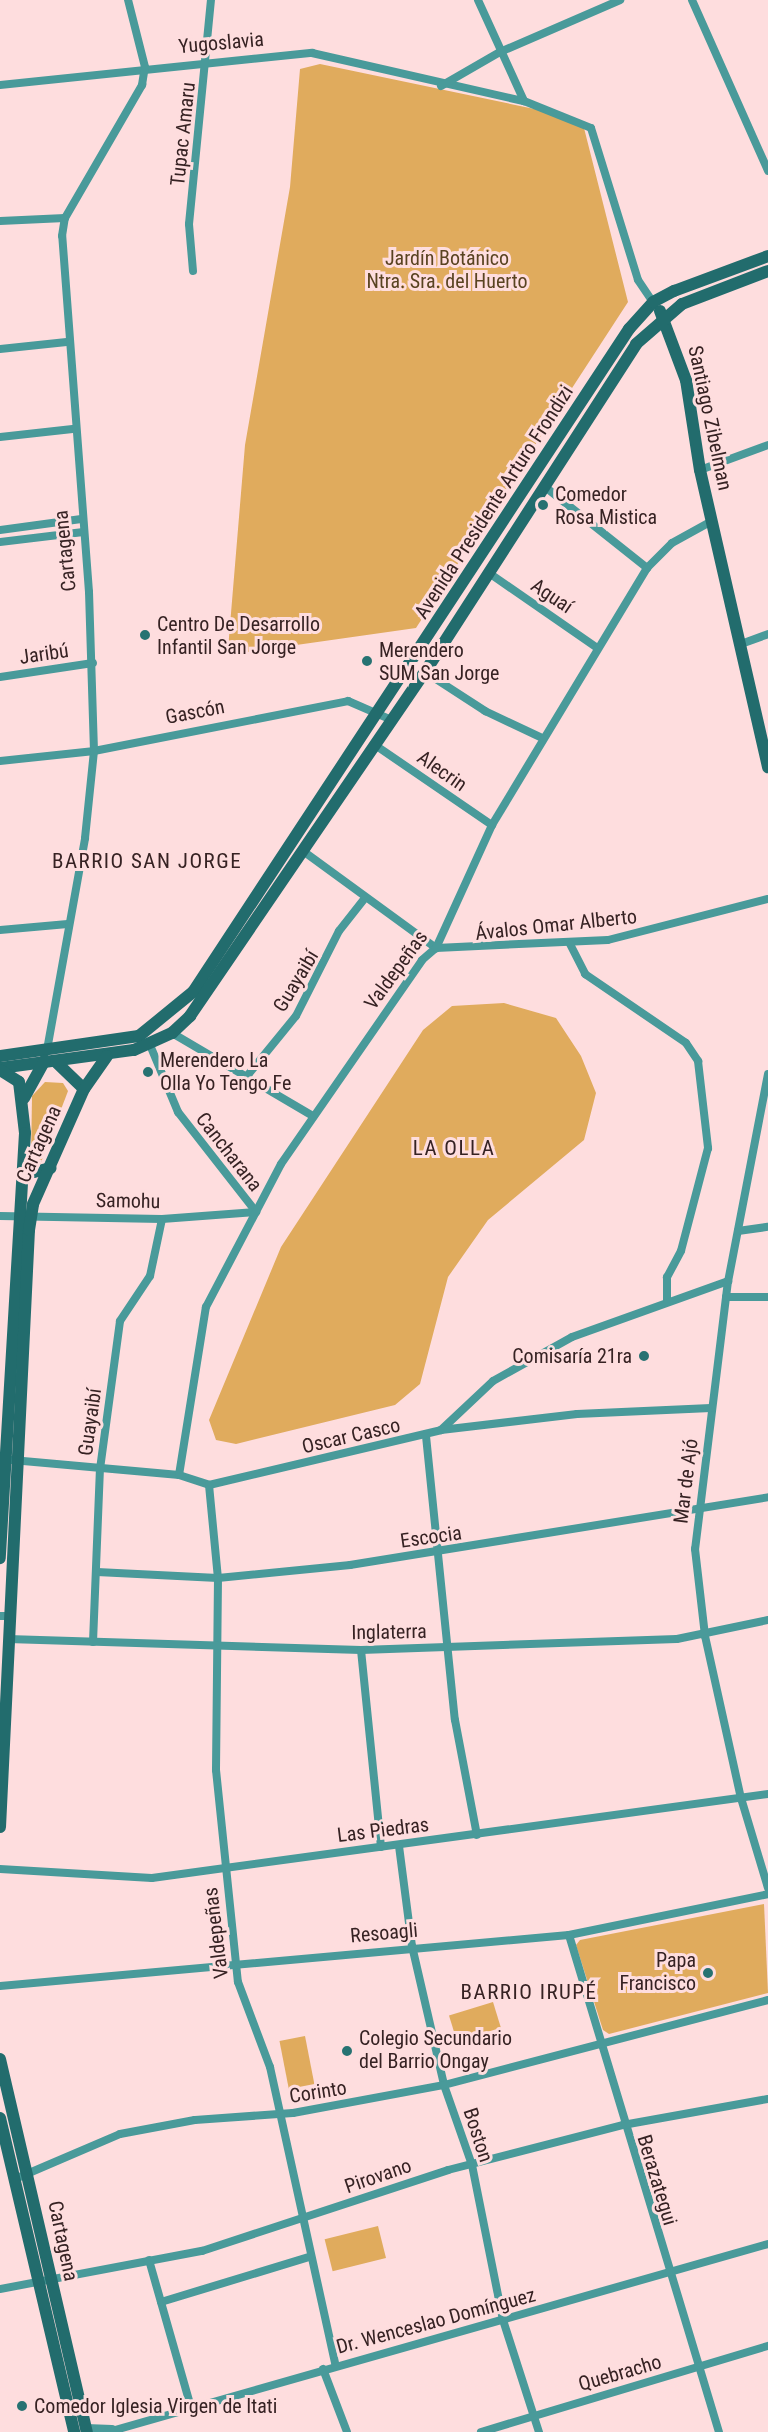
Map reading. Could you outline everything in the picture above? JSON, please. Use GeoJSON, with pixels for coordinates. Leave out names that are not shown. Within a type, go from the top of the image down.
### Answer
{"type":"FeatureCollection","features":[{"type":"Feature","properties":{"kind":"main road","name":"Avenida Presidente Arturo Frondizi"},"geometry":{"type":"LineString","coordinates":[[0,1056],[139,1036],[177,1009],[382,711],[629,329],[653,302],[768,256]]}},
{"type":"Feature","properties":{"kind":"main road","name":"Avenida Presidente Arturo Frondizi"},"geometry":{"type":"LineString","coordinates":[[0,1070],[107,1056],[150,1045],[172,1032],[199,1006],[425,672],[636,344],[663,316],[768,271]]}},
{"type":"Feature","properties":{"kind":"main road","name":"Santiago Zibelman"},"geometry":{"type":"LineString","coordinates":[[653,302],[663,316],[686,380],[700,470],[768,767]]}},
{"type":"Feature","properties":{"kind":"main road"},"geometry":{"type":"LineString","coordinates":[[485,550],[497,559]]}},
{"type":"Feature","properties":{"kind":"main road","name":"Cartagena"},"geometry":{"type":"LineString","coordinates":[[47,1050],[50,1064],[84,1089]]}},
{"type":"Feature","properties":{"kind":"main road","name":"Cartagena"},"geometry":{"type":"LineString","coordinates":[[0,1827],[3,1713],[8,1639],[5,1616],[18,1461],[31,1217],[84,1089],[107,1056]]}},
{"type":"Feature","properties":{"kind":"main road","name":"Cartagena"},"geometry":{"type":"LineString","coordinates":[[24,1098],[50,1064]]}},
{"type":"Feature","properties":{"kind":"main road","name":"Cartagena"},"geometry":{"type":"LineString","coordinates":[[0,1070],[19,1082],[24,1098],[24,1162],[16,1214],[2,1459],[0,1558]]}},
{"type":"Feature","properties":{"kind":"main road"},"geometry":{"type":"LineString","coordinates":[[24,1162],[34,1172],[51,1168]]}},
{"type":"Feature","properties":{"kind":"main road","name":"Cartagena"},"geometry":{"type":"LineString","coordinates":[[0,2059],[29,2175],[78,2431]]}},
{"type":"Feature","properties":{"kind":"main road","name":"Cartagena"},"geometry":{"type":"LineString","coordinates":[[0,2118],[36,2279],[78,2431]]}},
{"type":"Feature","properties":{"kind":"street"},"geometry":{"type":"LineString","coordinates":[[0,221],[65,218],[142,85],[145,67],[128,0]]}},
{"type":"Feature","properties":{"kind":"street","name":"Tupac Amaru"},"geometry":{"type":"LineString","coordinates":[[193,272],[189,235],[211,0]]}},
{"type":"Feature","properties":{"kind":"street"},"geometry":{"type":"LineString","coordinates":[[478,0],[524,101]]}},
{"type":"Feature","properties":{"kind":"street"},"geometry":{"type":"LineString","coordinates":[[441,86],[500,52],[620,0]]}},
{"type":"Feature","properties":{"kind":"street"},"geometry":{"type":"LineString","coordinates":[[692,0],[768,171]]}},
{"type":"Feature","properties":{"kind":"street","name":"Yugoslavia"},"geometry":{"type":"LineString","coordinates":[[0,85],[145,67],[312,52],[441,86],[524,101]]}},
{"type":"Feature","properties":{"kind":"street","name":"Santiago Zibelman"},"geometry":{"type":"LineString","coordinates":[[524,101],[591,128],[638,280],[653,302]]}},
{"type":"Feature","properties":{"kind":"street","name":"Cartagena"},"geometry":{"type":"LineString","coordinates":[[47,1050],[94,751],[93,663],[67,342],[65,218]]}},
{"type":"Feature","properties":{"kind":"street"},"geometry":{"type":"LineString","coordinates":[[0,349],[67,342]]}},
{"type":"Feature","properties":{"kind":"street"},"geometry":{"type":"LineString","coordinates":[[0,437],[73,429]]}},
{"type":"Feature","properties":{"kind":"street"},"geometry":{"type":"LineString","coordinates":[[700,470],[768,445]]}},
{"type":"Feature","properties":{"kind":"street"},"geometry":{"type":"LineString","coordinates":[[544,486],[647,568]]}},
{"type":"Feature","properties":{"kind":"street"},"geometry":{"type":"LineString","coordinates":[[0,530],[81,519]]}},
{"type":"Feature","properties":{"kind":"street","name":"Valdepeñas"},"geometry":{"type":"LineString","coordinates":[[179,1475],[198,1333],[255,1212],[313,1116],[422,960],[436,948],[492,825],[596,648],[647,568],[672,543],[712,521]]}},
{"type":"Feature","properties":{"kind":"street"},"geometry":{"type":"LineString","coordinates":[[0,543],[83,532]]}},
{"type":"Feature","properties":{"kind":"street","name":"Aguaí"},"geometry":{"type":"LineString","coordinates":[[489,573],[596,648]]}},
{"type":"Feature","properties":{"kind":"street"},"geometry":{"type":"LineString","coordinates":[[741,644],[768,634]]}},
{"type":"Feature","properties":{"kind":"street","name":"Jaribú"},"geometry":{"type":"LineString","coordinates":[[0,677],[93,663]]}},
{"type":"Feature","properties":{"kind":"street"},"geometry":{"type":"LineString","coordinates":[[425,672],[485,711],[542,738]]}},
{"type":"Feature","properties":{"kind":"street","name":"Gascón"},"geometry":{"type":"LineString","coordinates":[[0,761],[94,751],[337,702],[361,702],[382,711],[392,720]]}},
{"type":"Feature","properties":{"kind":"street","name":"Alecrin"},"geometry":{"type":"LineString","coordinates":[[375,745],[492,825]]}},
{"type":"Feature","properties":{"kind":"street"},"geometry":{"type":"LineString","coordinates":[[303,851],[436,948]]}},
{"type":"Feature","properties":{"kind":"street","name":"Guayaibí"},"geometry":{"type":"LineString","coordinates":[[247,1076],[296,1016],[339,931],[365,898]]}},
{"type":"Feature","properties":{"kind":"street","name":"Ávalos Omar Alberto"},"geometry":{"type":"LineString","coordinates":[[436,948],[570,944],[689,924],[768,899]]}},
{"type":"Feature","properties":{"kind":"street"},"geometry":{"type":"LineString","coordinates":[[0,930],[68,924]]}},
{"type":"Feature","properties":{"kind":"street"},"geometry":{"type":"LineString","coordinates":[[570,944],[585,974],[686,1043],[698,1061],[708,1148],[681,1251],[667,1276],[667,1302]]}},
{"type":"Feature","properties":{"kind":"street"},"geometry":{"type":"LineString","coordinates":[[172,1032],[313,1116]]}},
{"type":"Feature","properties":{"kind":"street","name":"Cancharana"},"geometry":{"type":"LineString","coordinates":[[150,1045],[178,1112],[255,1212]]}},
{"type":"Feature","properties":{"kind":"street","name":"Mar de Ajó"},"geometry":{"type":"LineString","coordinates":[[768,1074],[728,1281],[697,1511],[698,1599],[741,1798],[768,1887]]}},
{"type":"Feature","properties":{"kind":"street","name":"Samohu"},"geometry":{"type":"LineString","coordinates":[[0,1216],[16,1214],[31,1217],[162,1219],[255,1212]]}},
{"type":"Feature","properties":{"kind":"street","name":"Guayaibí"},"geometry":{"type":"LineString","coordinates":[[93,1642],[100,1469],[123,1310],[150,1276],[162,1219]]}},
{"type":"Feature","properties":{"kind":"street"},"geometry":{"type":"LineString","coordinates":[[738,1231],[768,1227]]}},
{"type":"Feature","properties":{"kind":"street"},"geometry":{"type":"LineString","coordinates":[[441,1430],[494,1381],[572,1337],[728,1281]]}},
{"type":"Feature","properties":{"kind":"street"},"geometry":{"type":"LineString","coordinates":[[726,1297],[768,1297]]}},
{"type":"Feature","properties":{"kind":"street","name":"Oscar Casco"},"geometry":{"type":"LineString","coordinates":[[208,1485],[426,1436],[441,1430],[577,1414],[711,1408]]}},
{"type":"Feature","properties":{"kind":"street"},"geometry":{"type":"LineString","coordinates":[[426,1436],[441,1552],[455,1720],[477,1835]]}},
{"type":"Feature","properties":{"kind":"street"},"geometry":{"type":"LineString","coordinates":[[2,1459],[179,1475],[208,1485]]}},
{"type":"Feature","properties":{"kind":"street","name":"Valdepeñas"},"geometry":{"type":"LineString","coordinates":[[208,1485],[218,1578],[216,1770],[225,1868],[242,1996],[270,2067],[300,2220],[336,2366]]}},
{"type":"Feature","properties":{"kind":"street","name":"Escocia"},"geometry":{"type":"LineString","coordinates":[[97,1572],[218,1578],[441,1552],[697,1511],[768,1497]]}},
{"type":"Feature","properties":{"kind":"street","name":"Inglaterra"},"geometry":{"type":"LineString","coordinates":[[8,1639],[361,1650],[705,1636],[768,1620]]}},
{"type":"Feature","properties":{"kind":"street"},"geometry":{"type":"LineString","coordinates":[[361,1650],[381,1847]]}},
{"type":"Feature","properties":{"kind":"street","name":"Las Piedras"},"geometry":{"type":"LineString","coordinates":[[0,1869],[152,1878],[768,1794]]}},
{"type":"Feature","properties":{"kind":"street","name":"Boston"},"geometry":{"type":"LineString","coordinates":[[399,1846],[412,1946],[444,2085],[472,2165],[503,2320],[539,2432]]}},
{"type":"Feature","properties":{"kind":"street","name":"Resoagli"},"geometry":{"type":"LineString","coordinates":[[0,1986],[412,1946],[569,1935],[768,1894]]}},
{"type":"Feature","properties":{"kind":"street","name":"Berazategui"},"geometry":{"type":"LineString","coordinates":[[569,1935],[623,2125],[719,2432]]}},
{"type":"Feature","properties":{"kind":"street","name":"Corinto"},"geometry":{"type":"LineString","coordinates":[[15,2179],[29,2175],[120,2134],[195,2120],[280,2114],[444,2085],[768,2000]]}},
{"type":"Feature","properties":{"kind":"street","name":"Pirovano"},"geometry":{"type":"LineString","coordinates":[[0,2289],[36,2279],[202,2251],[472,2165],[623,2125],[768,2099]]}},
{"type":"Feature","properties":{"kind":"street","name":"Dr. Wenceslao Domínguez"},"geometry":{"type":"LineString","coordinates":[[78,2431],[111,2431],[768,2244]]}},
{"type":"Feature","properties":{"kind":"street"},"geometry":{"type":"LineString","coordinates":[[161,2302],[309,2257]]}},
{"type":"Feature","properties":{"kind":"street"},"geometry":{"type":"LineString","coordinates":[[149,2260],[191,2407]]}},
{"type":"Feature","properties":{"kind":"street","name":"Quebracho"},"geometry":{"type":"LineString","coordinates":[[480,2432],[768,2346]]}},
{"type":"Feature","properties":{"kind":"street"},"geometry":{"type":"LineString","coordinates":[[323,2369],[346,2432]]}},
{"type":"Feature","properties":{"kind":"green space","name":"Jardín Botánico Ntra. Sra. del Huerto"},"geometry":{"type":"Polygon","coordinates":[[[320,64],[549,112],[584,128],[628,302],[416,628],[233,654],[228,649],[245,445],[290,187],[300,69],[320,64]]]}},
{"type":"Feature","properties":{"kind":"green space","name":"LA OLLA"},"geometry":{"type":"Polygon","coordinates":[[[504,1003],[556,1018],[581,1056],[596,1093],[584,1140],[488,1220],[448,1277],[420,1384],[395,1405],[236,1444],[216,1440],[209,1420],[281,1247],[423,1030],[452,1006],[504,1003]]]}},
{"type":"Feature","properties":{"kind":"green space"},"geometry":{"type":"Polygon","coordinates":[[[45,1082],[63,1083],[68,1091],[40,1165],[31,1160],[32,1096],[45,1082]]]}},
{"type":"Feature","properties":{"kind":"green space"},"geometry":{"type":"Polygon","coordinates":[[[764,1904],[768,1993],[609,2034],[603,2030],[576,1945],[580,1940],[764,1904]]]}},
{"type":"Feature","properties":{"kind":"green space"},"geometry":{"type":"Polygon","coordinates":[[[493,2002],[501,2028],[457,2041],[449,2015],[493,2002]]]}},
{"type":"Feature","properties":{"kind":"green space"},"geometry":{"type":"Polygon","coordinates":[[[305,2036],[314,2084],[289,2089],[279,2041],[305,2036]]]}},
{"type":"Feature","properties":{"kind":"green space"},"geometry":{"type":"Polygon","coordinates":[[[378,2226],[386,2258],[333,2271],[325,2239],[378,2226]]]}},
{"type":"Feature","properties":{"kind":"place","name":"Comedor Rosa Mistica"},"geometry":{"type":"Point","coordinates":[543,505]}},
{"type":"Feature","properties":{"kind":"place","name":"Centro De Desarrollo Infantil San Jorge"},"geometry":{"type":"Point","coordinates":[145,635]}},
{"type":"Feature","properties":{"kind":"place","name":"Merendero SUM San Jorge"},"geometry":{"type":"Point","coordinates":[367,661]}},
{"type":"Feature","properties":{"kind":"place","name":"Merendero La Olla Yo Tengo Fe"},"geometry":{"type":"Point","coordinates":[148,1072]}},
{"type":"Feature","properties":{"kind":"place","name":"Comisaría 21ra"},"geometry":{"type":"Point","coordinates":[644,1356]}},
{"type":"Feature","properties":{"kind":"place","name":"Papa Francisco"},"geometry":{"type":"Point","coordinates":[708,1973]}},
{"type":"Feature","properties":{"kind":"place","name":"Colegio Secundario del Barrio Ongay"},"geometry":{"type":"Point","coordinates":[347,2051]}},
{"type":"Feature","properties":{"kind":"place","name":"Comedor Iglesia Virgen de Itati"},"geometry":{"type":"Point","coordinates":[22,2406]}},
{"type":"Feature","properties":{"kind":"district","name":"BARRIO SAN JORGE"},"geometry":{"type":"Point","coordinates":[147,861]}},
{"type":"Feature","properties":{"kind":"district","name":"LA OLLA"},"geometry":{"type":"Point","coordinates":[454,1148]}},
{"type":"Feature","properties":{"kind":"district","name":"BARRIO IRUPÉ"},"geometry":{"type":"Point","coordinates":[529,1992]}}]}
